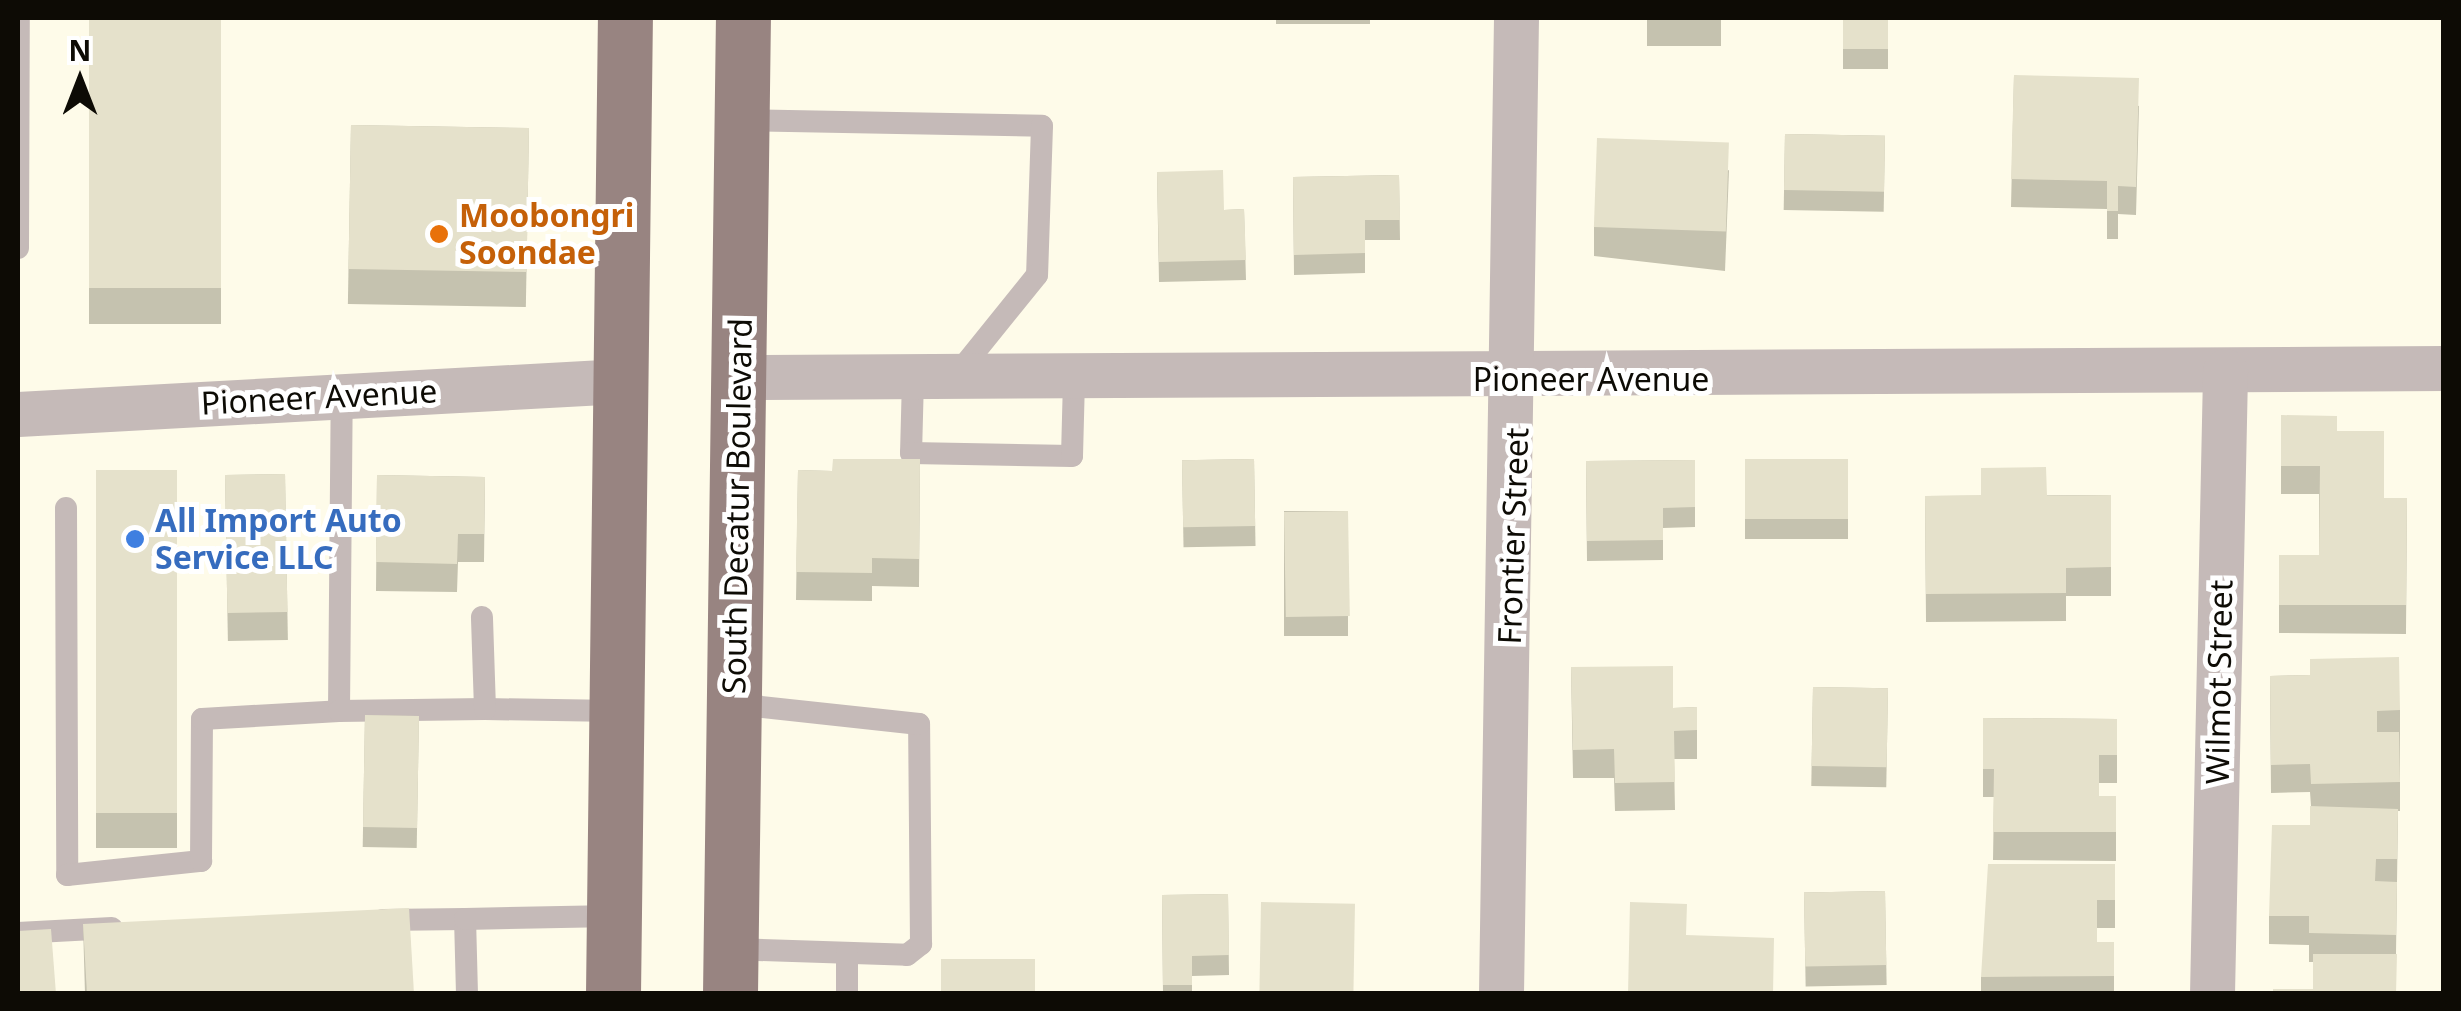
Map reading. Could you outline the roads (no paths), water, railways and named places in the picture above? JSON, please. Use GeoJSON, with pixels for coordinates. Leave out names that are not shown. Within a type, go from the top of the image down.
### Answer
{"type":"FeatureCollection","features":[{"type":"Feature","properties":{"kind":"main road"},"geometry":{"type":"LineString","coordinates":[[613,994],[625,18]]}},
{"type":"Feature","properties":{"kind":"main road","name":"South Decatur Boulevard"},"geometry":{"type":"LineString","coordinates":[[730,971],[743,18]]}},
{"type":"Feature","properties":{"kind":"street","name":"Frontier Street"},"geometry":{"type":"LineString","coordinates":[[1501,994],[1518,380],[1516,18]]}},
{"type":"Feature","properties":{"kind":"street","name":"Pioneer Avenue"},"geometry":{"type":"LineString","coordinates":[[739,377],[1518,380],[2444,368]]}},
{"type":"Feature","properties":{"kind":"street","name":"Wilmot Street"},"geometry":{"type":"LineString","coordinates":[[2212,994],[2224,372]]}},
{"type":"Feature","properties":{"kind":"street","name":"Pioneer Avenue"},"geometry":{"type":"LineString","coordinates":[[18,414],[621,380]]}},
{"type":"Feature","properties":{"kind":"lane"},"geometry":{"type":"LineString","coordinates":[[18,248],[19,18]]}},
{"type":"Feature","properties":{"kind":"lane"},"geometry":{"type":"LineString","coordinates":[[742,120],[1042,126],[1037,275],[933,378],[911,453],[1072,456],[1074,378]]}},
{"type":"Feature","properties":{"kind":"lane"},"geometry":{"type":"LineString","coordinates":[[339,711],[342,396]]}},
{"type":"Feature","properties":{"kind":"lane"},"geometry":{"type":"LineString","coordinates":[[66,508],[67,875],[201,861],[202,719],[485,708],[616,711]]}},
{"type":"Feature","properties":{"kind":"lane"},"geometry":{"type":"LineString","coordinates":[[482,617],[485,708]]}},
{"type":"Feature","properties":{"kind":"lane"},"geometry":{"type":"LineString","coordinates":[[730,971],[846,953],[907,955],[921,944],[918,724],[734,704]]}},
{"type":"Feature","properties":{"kind":"lane"},"geometry":{"type":"LineString","coordinates":[[349,920],[614,916]]}},
{"type":"Feature","properties":{"kind":"lane"},"geometry":{"type":"LineString","coordinates":[[465,919],[467,994]]}},
{"type":"Feature","properties":{"kind":"lane"},"geometry":{"type":"LineString","coordinates":[[18,932],[134,926]]}},
{"type":"Feature","properties":{"kind":"lane"},"geometry":{"type":"LineString","coordinates":[[846,953],[846,994]]}},
{"type":"Feature","properties":{"kind":"place","name":"Moobongri Soondae"},"geometry":{"type":"Point","coordinates":[439,234]}},
{"type":"Feature","properties":{"kind":"place","name":"All Import Auto Service LLC"},"geometry":{"type":"Point","coordinates":[135,539]}}]}
